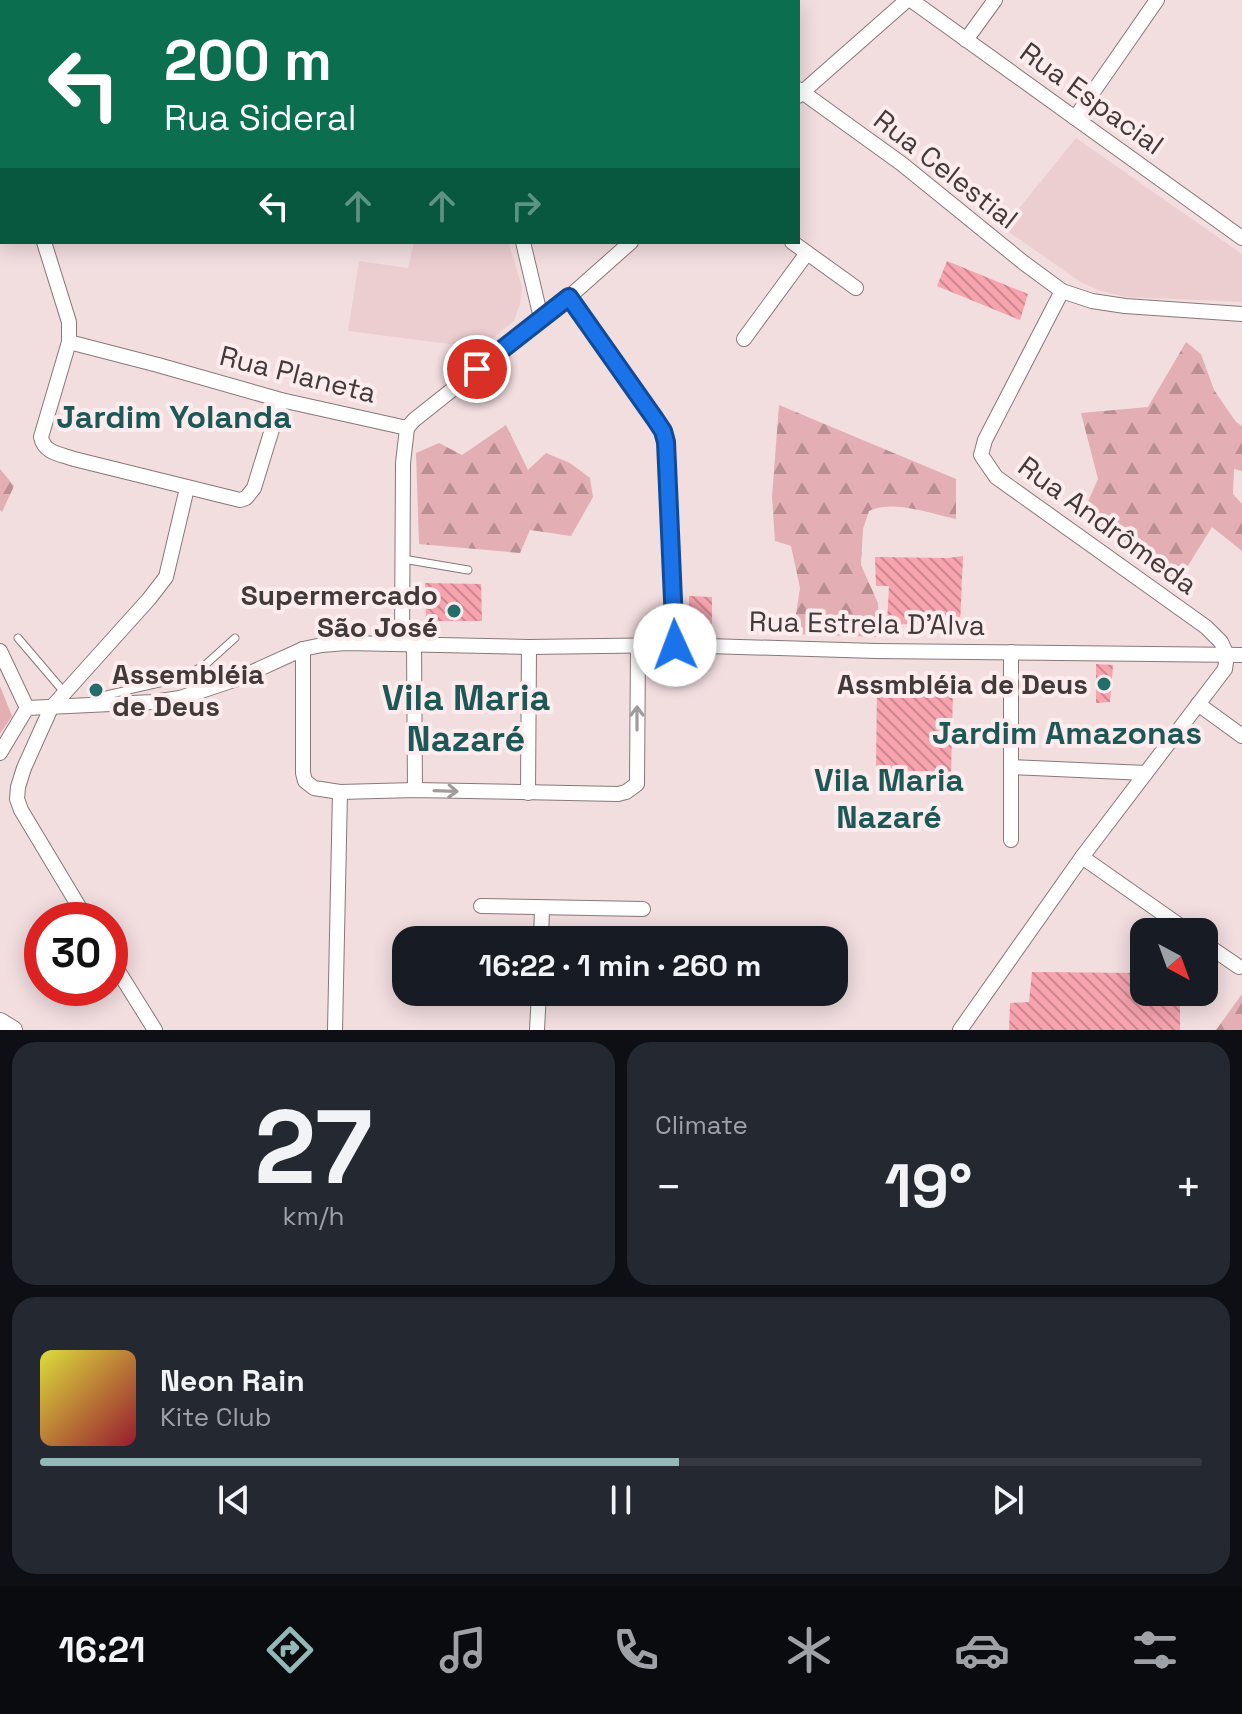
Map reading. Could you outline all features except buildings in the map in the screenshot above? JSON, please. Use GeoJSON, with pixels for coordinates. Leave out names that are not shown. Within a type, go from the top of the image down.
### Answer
{"type":"FeatureCollection","features":[{"type":"Feature","properties":{"kind":"street","name":"Rua Espacial"},"geometry":{"type":"LineString","coordinates":[[909,0],[1242,238]]}},
{"type":"Feature","properties":{"kind":"street"},"geometry":{"type":"LineString","coordinates":[[800,91],[909,0]]}},
{"type":"Feature","properties":{"kind":"street"},"geometry":{"type":"LineString","coordinates":[[966,40],[995,0]]}},
{"type":"Feature","properties":{"kind":"street"},"geometry":{"type":"LineString","coordinates":[[1075,118],[1157,0]]}},
{"type":"Feature","properties":{"kind":"street","name":"Rua Celestial"},"geometry":{"type":"LineString","coordinates":[[800,93],[902,164],[1062,291]]}},
{"type":"Feature","properties":{"kind":"street"},"geometry":{"type":"LineString","coordinates":[[45,244],[67,311],[70,331],[44,420],[41,437],[48,450],[240,500],[254,488],[281,400]]}},
{"type":"Feature","properties":{"kind":"street"},"geometry":{"type":"LineString","coordinates":[[523,244],[541,318]]}},
{"type":"Feature","properties":{"kind":"street"},"geometry":{"type":"LineString","coordinates":[[407,428],[569,297],[629,244]]}},
{"type":"Feature","properties":{"kind":"street"},"geometry":{"type":"LineString","coordinates":[[795,244],[856,288]]}},
{"type":"Feature","properties":{"kind":"street"},"geometry":{"type":"LineString","coordinates":[[744,339],[807,253]]}},
{"type":"Feature","properties":{"kind":"street"},"geometry":{"type":"LineString","coordinates":[[1062,291],[1092,301],[1125,306],[1242,314]]}},
{"type":"Feature","properties":{"kind":"street","name":"Rua Andrômeda"},"geometry":{"type":"LineString","coordinates":[[1062,291],[985,440],[981,455],[1007,487],[1215,634],[1235,655]]}},
{"type":"Feature","properties":{"kind":"street"},"geometry":{"type":"LineString","coordinates":[[569,297],[663,431],[675,645]]}},
{"type":"Feature","properties":{"kind":"street","name":"Rua Planeta"},"geometry":{"type":"LineString","coordinates":[[69,342],[281,400],[407,428],[403,463],[403,559],[415,790]]}},
{"type":"Feature","properties":{"kind":"street"},"geometry":{"type":"LineString","coordinates":[[76,902],[27,821],[17,799],[18,787],[51,708],[166,577],[187,488]]}},
{"type":"Feature","properties":{"kind":"street","name":"Rua Estrela D'Alva"},"geometry":{"type":"LineString","coordinates":[[27,708],[180,698],[237,679],[303,649],[346,643],[529,647],[675,645],[1235,655]]}},
{"type":"Feature","properties":{"kind":"street"},"geometry":{"type":"LineString","coordinates":[[303,649],[303,773],[305,781],[314,788],[340,792],[415,790],[618,794],[633,789],[637,784],[638,646]]}},
{"type":"Feature","properties":{"kind":"street"},"geometry":{"type":"LineString","coordinates":[[528,793],[529,647]]}},
{"type":"Feature","properties":{"kind":"street"},"geometry":{"type":"LineString","coordinates":[[0,651],[27,708],[0,753]]}},
{"type":"Feature","properties":{"kind":"street"},"geometry":{"type":"LineString","coordinates":[[1011,652],[1011,840]]}},
{"type":"Feature","properties":{"kind":"street"},"geometry":{"type":"LineString","coordinates":[[960,1030],[1082,857],[1235,655]]}},
{"type":"Feature","properties":{"kind":"street"},"geometry":{"type":"LineString","coordinates":[[1198,704],[1242,736]]}},
{"type":"Feature","properties":{"kind":"street"},"geometry":{"type":"LineString","coordinates":[[1011,767],[1146,773]]}},
{"type":"Feature","properties":{"kind":"street"},"geometry":{"type":"LineString","coordinates":[[335,1030],[340,792]]}},
{"type":"Feature","properties":{"kind":"street"},"geometry":{"type":"LineString","coordinates":[[1082,857],[1169,918]]}},
{"type":"Feature","properties":{"kind":"street"},"geometry":{"type":"LineString","coordinates":[[481,906],[643,909]]}},
{"type":"Feature","properties":{"kind":"street"},"geometry":{"type":"LineString","coordinates":[[541,926],[542,908]]}},
{"type":"Feature","properties":{"kind":"street"},"geometry":{"type":"LineString","coordinates":[[1218,953],[1239,967]]}},
{"type":"Feature","properties":{"kind":"street"},"geometry":{"type":"LineString","coordinates":[[128,987],[155,1030]]}},
{"type":"Feature","properties":{"kind":"street"},"geometry":{"type":"LineString","coordinates":[[537,1030],[538,1006]]}},
{"type":"Feature","properties":{"kind":"street"},"geometry":{"type":"LineString","coordinates":[[0,1022],[13,1030]]}},
{"type":"Feature","properties":{"kind":"lane"},"geometry":{"type":"LineString","coordinates":[[403,559],[468,570]]}},
{"type":"Feature","properties":{"kind":"lane"},"geometry":{"type":"LineString","coordinates":[[18,638],[64,692]]}},
{"type":"Feature","properties":{"kind":"lane"},"geometry":{"type":"LineString","coordinates":[[86,706],[102,696],[169,682],[193,673],[235,638]]}},
{"type":"Feature","properties":{"kind":"shaded area"},"geometry":{"type":"Polygon","coordinates":[[[1076,138],[1242,254],[1242,302],[1126,297],[1101,291],[1082,283],[1003,228],[1076,138]]]}},
{"type":"Feature","properties":{"kind":"shaded area"},"geometry":{"type":"Polygon","coordinates":[[[414,244],[509,244],[522,287],[514,321],[481,348],[348,331],[359,261],[408,268],[414,244]]]}},
{"type":"Feature","properties":{"kind":"green space"},"geometry":{"type":"Polygon","coordinates":[[[1186,342],[1201,354],[1214,390],[1242,426],[1242,471],[1234,469],[1233,494],[1242,504],[1242,551],[1212,527],[1176,585],[1082,515],[1098,479],[1081,413],[1148,407],[1186,342]]]}},
{"type":"Feature","properties":{"kind":"green space"},"geometry":{"type":"Polygon","coordinates":[[[779,405],[956,479],[956,519],[901,507],[869,511],[863,529],[861,565],[878,603],[880,637],[793,634],[800,588],[791,546],[775,541],[772,497],[779,405]]]}},
{"type":"Feature","properties":{"kind":"green space"},"geometry":{"type":"Polygon","coordinates":[[[506,425],[528,470],[546,453],[570,463],[590,478],[593,497],[571,536],[530,530],[520,553],[419,544],[416,453],[439,443],[462,455],[506,425]]]}},
{"type":"Feature","properties":{"kind":"green space"},"geometry":{"type":"Polygon","coordinates":[[[0,469],[14,486],[2,512],[0,510],[0,469]]]}},
{"type":"Feature","properties":{"kind":"green space"},"geometry":{"type":"Polygon","coordinates":[[[0,686],[12,716],[0,734],[0,686]]]}},
{"type":"Feature","properties":{"kind":"green space"},"geometry":{"type":"Polygon","coordinates":[[[1242,994],[1242,1030],[1216,1030],[1242,994]]]}},
{"type":"Feature","properties":{"kind":"place","name":"Supermercado São José"},"geometry":{"type":"Point","coordinates":[454,611]}},
{"type":"Feature","properties":{"kind":"place","name":"Assmbléia de Deus"},"geometry":{"type":"Point","coordinates":[1104,684]}},
{"type":"Feature","properties":{"kind":"place","name":"Assembléia de Deus"},"geometry":{"type":"Point","coordinates":[96,690]}},
{"type":"Feature","properties":{"kind":"district","name":"Jardim Yolanda"},"geometry":{"type":"Point","coordinates":[174,417]}},
{"type":"Feature","properties":{"kind":"district","name":"Vila Maria Nazaré"},"geometry":{"type":"Point","coordinates":[466,718]}},
{"type":"Feature","properties":{"kind":"district","name":"Jardim Amazonas"},"geometry":{"type":"Point","coordinates":[1067,733]}},
{"type":"Feature","properties":{"kind":"district","name":"Vila Maria Nazaré"},"geometry":{"type":"Point","coordinates":[889,798]}},
{"type":"Feature","properties":{"kind":"route"},"geometry":{"type":"LineString","coordinates":[[477,369],[569,297],[663,431],[675,645]]}}]}
